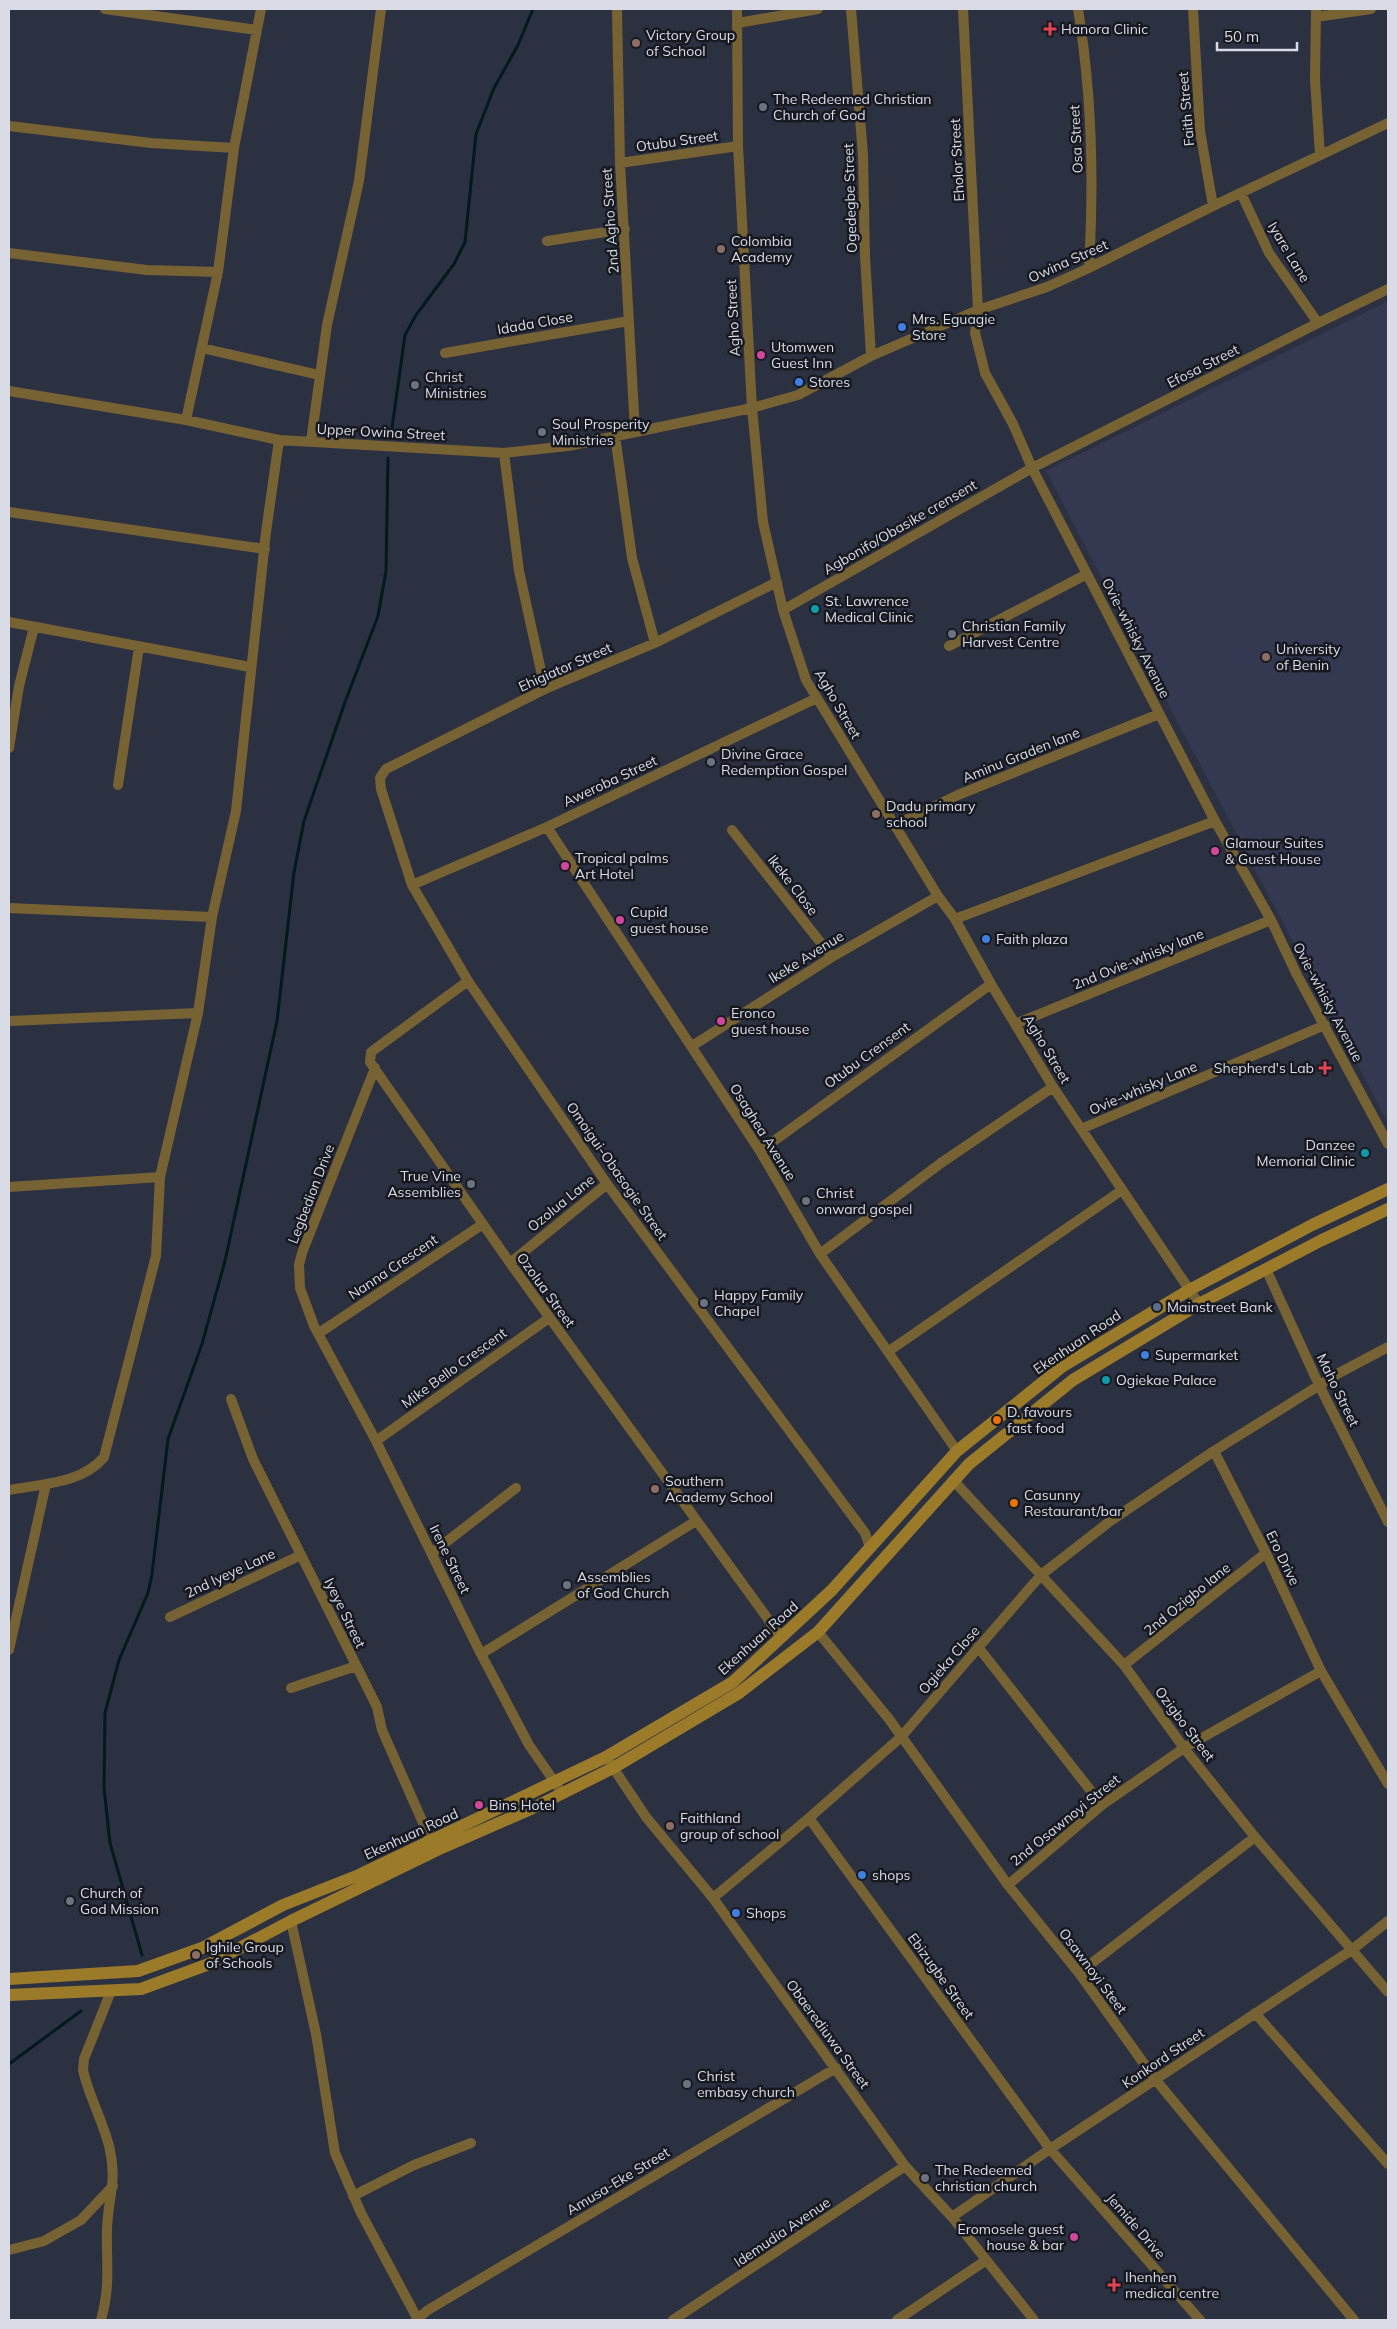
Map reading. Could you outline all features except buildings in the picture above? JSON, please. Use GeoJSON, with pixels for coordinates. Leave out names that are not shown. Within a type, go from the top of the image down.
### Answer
{"type":"FeatureCollection","features":[{"type":"Feature","properties":{"kind":"main road","name":"Ekenhuan Road"},"geometry":{"type":"LineString","coordinates":[[9,1995],[141,1988],[209,1964],[291,1921],[436,1850],[563,1794],[733,1682],[812,1610],[957,1451],[1063,1366],[1137,1319],[1191,1288],[1312,1225],[1388,1189]]}},
{"type":"Feature","properties":{"kind":"main road","name":"Ekenhuan Road"},"geometry":{"type":"LineString","coordinates":[[9,1978],[138,1972],[202,1948],[283,1905],[359,1875],[555,1783],[610,1763],[739,1693],[818,1632],[969,1464],[1073,1380],[1199,1304],[1388,1209]]}},
{"type":"Feature","properties":{"kind":"street"},"geometry":{"type":"LineString","coordinates":[[105,9],[153,12],[257,30]]}},
{"type":"Feature","properties":{"kind":"street"},"geometry":{"type":"LineString","coordinates":[[186,420],[218,272],[234,148],[261,9]]}},
{"type":"Feature","properties":{"kind":"street"},"geometry":{"type":"LineString","coordinates":[[311,442],[319,375],[338,269],[359,181],[381,9]]}},
{"type":"Feature","properties":{"kind":"street","name":"2nd Agho Street"},"geometry":{"type":"LineString","coordinates":[[618,9],[620,163],[635,431]]}},
{"type":"Feature","properties":{"kind":"street","name":"Agho Street"},"geometry":{"type":"LineString","coordinates":[[737,9],[738,146],[752,408],[764,522],[783,610],[806,680],[938,896],[955,919],[991,984],[1053,1087],[1191,1288],[1199,1304]]}},
{"type":"Feature","properties":{"kind":"street"},"geometry":{"type":"LineString","coordinates":[[738,23],[818,9]]}},
{"type":"Feature","properties":{"kind":"street","name":"Ogedegbe Street"},"geometry":{"type":"LineString","coordinates":[[851,9],[863,155],[865,256],[872,356]]}},
{"type":"Feature","properties":{"kind":"street","name":"Eholor Street"},"geometry":{"type":"LineString","coordinates":[[963,9],[978,310],[975,333],[985,373],[1013,424],[1032,468]]}},
{"type":"Feature","properties":{"kind":"street","name":"Osa Street"},"geometry":{"type":"LineString","coordinates":[[1078,9],[1083,40],[1091,140],[1092,214],[1090,268]]}},
{"type":"Feature","properties":{"kind":"street","name":"Faith Street"},"geometry":{"type":"LineString","coordinates":[[1193,9],[1200,131],[1213,206]]}},
{"type":"Feature","properties":{"kind":"street"},"geometry":{"type":"LineString","coordinates":[[1320,155],[1315,80],[1316,13],[1371,9]]}},
{"type":"Feature","properties":{"kind":"street","name":"Owina Street"},"geometry":{"type":"LineString","coordinates":[[752,408],[798,395],[872,356],[978,310],[1047,286],[1090,268],[1213,206],[1388,123]]}},
{"type":"Feature","properties":{"kind":"street"},"geometry":{"type":"LineString","coordinates":[[9,126],[151,142],[234,148]]}},
{"type":"Feature","properties":{"kind":"street","name":"Otubu Street"},"geometry":{"type":"LineString","coordinates":[[620,163],[738,146]]}},
{"type":"Feature","properties":{"kind":"street","name":"Iyare Lane"},"geometry":{"type":"LineString","coordinates":[[1241,193],[1269,253],[1318,323]]}},
{"type":"Feature","properties":{"kind":"street"},"geometry":{"type":"LineString","coordinates":[[547,241],[625,230]]}},
{"type":"Feature","properties":{"kind":"street"},"geometry":{"type":"LineString","coordinates":[[9,253],[147,270],[218,272]]}},
{"type":"Feature","properties":{"kind":"street","name":"Efosa Street"},"geometry":{"type":"LineString","coordinates":[[1032,468],[1388,289]]}},
{"type":"Feature","properties":{"kind":"street","name":"Idada Close"},"geometry":{"type":"LineString","coordinates":[[445,352],[629,321]]}},
{"type":"Feature","properties":{"kind":"street"},"geometry":{"type":"LineString","coordinates":[[202,348],[319,375]]}},
{"type":"Feature","properties":{"kind":"street","name":"Upper Owina Street"},"geometry":{"type":"LineString","coordinates":[[9,391],[186,420],[279,440],[504,453],[568,446],[752,408]]}},
{"type":"Feature","properties":{"kind":"street"},"geometry":{"type":"LineString","coordinates":[[615,435],[632,558],[655,643]]}},
{"type":"Feature","properties":{"kind":"street"},"geometry":{"type":"LineString","coordinates":[[9,1490],[46,1484],[83,1474],[96,1467],[104,1457],[156,1256],[160,1177],[198,1013],[212,917],[236,811],[250,667],[279,440]]}},
{"type":"Feature","properties":{"kind":"street"},"geometry":{"type":"LineString","coordinates":[[504,453],[519,571],[545,689]]}},
{"type":"Feature","properties":{"kind":"street","name":"Ovie-whisky Avenue"},"geometry":{"type":"LineString","coordinates":[[1032,468],[1215,821],[1271,920],[1296,975],[1325,1025],[1388,1144]]}},
{"type":"Feature","properties":{"kind":"street","name":"Agbonifo/Obasike crensent"},"geometry":{"type":"LineString","coordinates":[[783,610],[1032,468]]}},
{"type":"Feature","properties":{"kind":"street"},"geometry":{"type":"LineString","coordinates":[[9,512],[265,549]]}},
{"type":"Feature","properties":{"kind":"street"},"geometry":{"type":"LineString","coordinates":[[949,646],[1087,574]]}},
{"type":"Feature","properties":{"kind":"street","name":"Ehigiator Street"},"geometry":{"type":"LineString","coordinates":[[381,789],[380,778],[386,769],[545,689],[655,643],[777,582]]}},
{"type":"Feature","properties":{"kind":"street"},"geometry":{"type":"LineString","coordinates":[[9,622],[250,667]]}},
{"type":"Feature","properties":{"kind":"street"},"geometry":{"type":"LineString","coordinates":[[9,748],[19,686],[34,626]]}},
{"type":"Feature","properties":{"kind":"street"},"geometry":{"type":"LineString","coordinates":[[118,785],[139,646]]}},
{"type":"Feature","properties":{"kind":"street","name":"Aweroba Street"},"geometry":{"type":"LineString","coordinates":[[412,885],[547,827],[817,698]]}},
{"type":"Feature","properties":{"kind":"street","name":"Aminu Graden lane"},"geometry":{"type":"LineString","coordinates":[[895,825],[958,795],[1160,714]]}},
{"type":"Feature","properties":{"kind":"street","name":"Omoigui-Obasogie Street"},"geometry":{"type":"LineString","coordinates":[[381,789],[412,885],[468,981],[607,1184],[865,1533],[870,1546]]}},
{"type":"Feature","properties":{"kind":"street"},"geometry":{"type":"LineString","coordinates":[[955,919],[1215,821]]}},
{"type":"Feature","properties":{"kind":"street","name":"Osaghea Avenue"},"geometry":{"type":"LineString","coordinates":[[547,827],[760,1150],[820,1254],[957,1451]]}},
{"type":"Feature","properties":{"kind":"street","name":"Ikeke Close"},"geometry":{"type":"LineString","coordinates":[[732,830],[832,957]]}},
{"type":"Feature","properties":{"kind":"street","name":"Ikeke Avenue"},"geometry":{"type":"LineString","coordinates":[[692,1046],[832,957],[938,896]]}},
{"type":"Feature","properties":{"kind":"street"},"geometry":{"type":"LineString","coordinates":[[9,908],[212,917]]}},
{"type":"Feature","properties":{"kind":"street","name":"2nd Ovie-whisky lane"},"geometry":{"type":"LineString","coordinates":[[1016,1024],[1271,920]]}},
{"type":"Feature","properties":{"kind":"street"},"geometry":{"type":"LineString","coordinates":[[375,1068],[370,1062],[371,1052],[468,981]]}},
{"type":"Feature","properties":{"kind":"street","name":"Otubu Crensent"},"geometry":{"type":"LineString","coordinates":[[760,1150],[991,984]]}},
{"type":"Feature","properties":{"kind":"street"},"geometry":{"type":"LineString","coordinates":[[9,1021],[198,1013]]}},
{"type":"Feature","properties":{"kind":"street","name":"Ovie-whisky Lane"},"geometry":{"type":"LineString","coordinates":[[1081,1129],[1325,1025]]}},
{"type":"Feature","properties":{"kind":"street","name":"Ozolua Street"},"geometry":{"type":"LineString","coordinates":[[375,1068],[549,1318],[781,1637]]}},
{"type":"Feature","properties":{"kind":"street","name":"Legbedion Drive"},"geometry":{"type":"LineString","coordinates":[[319,1333],[314,1326],[300,1288],[299,1265],[375,1068]]}},
{"type":"Feature","properties":{"kind":"street"},"geometry":{"type":"LineString","coordinates":[[820,1254],[941,1163],[1053,1087]]}},
{"type":"Feature","properties":{"kind":"street"},"geometry":{"type":"LineString","coordinates":[[9,1186],[160,1177]]}},
{"type":"Feature","properties":{"kind":"street","name":"Ozolua Lane"},"geometry":{"type":"LineString","coordinates":[[510,1263],[607,1184]]}},
{"type":"Feature","properties":{"kind":"street"},"geometry":{"type":"LineString","coordinates":[[888,1351],[1122,1190]]}},
{"type":"Feature","properties":{"kind":"street","name":"Nanna Crescent"},"geometry":{"type":"LineString","coordinates":[[319,1333],[483,1224]]}},
{"type":"Feature","properties":{"kind":"street","name":"Maho Street"},"geometry":{"type":"LineString","coordinates":[[1266,1269],[1319,1385],[1388,1522]]}},
{"type":"Feature","properties":{"kind":"street","name":"Mike Bello Crescent"},"geometry":{"type":"LineString","coordinates":[[376,1441],[549,1318]]}},
{"type":"Feature","properties":{"kind":"street","name":"Irene Street"},"geometry":{"type":"LineString","coordinates":[[319,1333],[376,1441],[481,1654],[529,1745],[563,1794]]}},
{"type":"Feature","properties":{"kind":"street"},"geometry":{"type":"LineString","coordinates":[[1214,1451],[1319,1385],[1388,1347]]}},
{"type":"Feature","properties":{"kind":"street","name":"Iyeye Street"},"geometry":{"type":"LineString","coordinates":[[231,1399],[253,1459],[377,1707],[382,1730],[431,1841]]}},
{"type":"Feature","properties":{"kind":"street","name":"Ero Drive"},"geometry":{"type":"LineString","coordinates":[[1214,1451],[1266,1553],[1321,1671],[1388,1784]]}},
{"type":"Feature","properties":{"kind":"street","name":"Ogieka Close"},"geometry":{"type":"LineString","coordinates":[[713,1898],[809,1818],[901,1737],[1041,1575],[1109,1522],[1214,1451]]}},
{"type":"Feature","properties":{"kind":"street","name":"Ozigbo Street"},"geometry":{"type":"LineString","coordinates":[[953,1480],[1124,1665],[1184,1748],[1255,1837],[1388,1992]]}},
{"type":"Feature","properties":{"kind":"street"},"geometry":{"type":"LineString","coordinates":[[9,1650],[46,1484]]}},
{"type":"Feature","properties":{"kind":"street"},"geometry":{"type":"LineString","coordinates":[[432,1553],[516,1488]]}},
{"type":"Feature","properties":{"kind":"street"},"geometry":{"type":"LineString","coordinates":[[481,1654],[696,1521]]}},
{"type":"Feature","properties":{"kind":"street","name":"2nd Ozigbo lane"},"geometry":{"type":"LineString","coordinates":[[1124,1665],[1266,1553]]}},
{"type":"Feature","properties":{"kind":"street","name":"2nd Iyeye Lane"},"geometry":{"type":"LineString","coordinates":[[170,1617],[301,1555]]}},
{"type":"Feature","properties":{"kind":"street","name":"Osawnoyi Steet"},"geometry":{"type":"LineString","coordinates":[[818,1632],[901,1737],[1008,1885],[1078,1973],[1156,2079],[1354,2320]]}},
{"type":"Feature","properties":{"kind":"street"},"geometry":{"type":"LineString","coordinates":[[978,1647],[1102,1805]]}},
{"type":"Feature","properties":{"kind":"street"},"geometry":{"type":"LineString","coordinates":[[291,1688],[356,1666]]}},
{"type":"Feature","properties":{"kind":"street","name":"2nd Osawnoyi Street"},"geometry":{"type":"LineString","coordinates":[[1008,1885],[1102,1805],[1184,1748],[1321,1671]]}},
{"type":"Feature","properties":{"kind":"street","name":"Obaerediuwa Street"},"geometry":{"type":"LineString","coordinates":[[610,1763],[646,1817],[713,1898],[905,2166],[952,2217],[985,2261],[1034,2320]]}},
{"type":"Feature","properties":{"kind":"street","name":"Ebizugbe Street"},"geometry":{"type":"LineString","coordinates":[[809,1818],[1050,2149]]}},
{"type":"Feature","properties":{"kind":"street"},"geometry":{"type":"LineString","coordinates":[[1078,1973],[1255,1837]]}},
{"type":"Feature","properties":{"kind":"street"},"geometry":{"type":"LineString","coordinates":[[291,1921],[316,2034],[335,2153],[353,2196],[416,2319]]}},
{"type":"Feature","properties":{"kind":"street","name":"Konkord Street"},"geometry":{"type":"LineString","coordinates":[[952,2217],[1050,2149],[1353,1949],[1388,1921]]}},
{"type":"Feature","properties":{"kind":"street"},"geometry":{"type":"LineString","coordinates":[[101,2320],[106,2302],[109,2270],[107,2232],[114,2172],[109,2147],[83,2070],[84,2059],[111,1991]]}},
{"type":"Feature","properties":{"kind":"street"},"geometry":{"type":"LineString","coordinates":[[1255,2013],[1388,2164]]}},
{"type":"Feature","properties":{"kind":"street","name":"Amusa-Eke Street"},"geometry":{"type":"LineString","coordinates":[[416,2319],[836,2068]]}},
{"type":"Feature","properties":{"kind":"street"},"geometry":{"type":"LineString","coordinates":[[353,2196],[414,2165],[471,2143]]}},
{"type":"Feature","properties":{"kind":"street","name":"Jemide Drive"},"geometry":{"type":"LineString","coordinates":[[1050,2149],[1200,2320]]}},
{"type":"Feature","properties":{"kind":"street","name":"Idemudia Avenue"},"geometry":{"type":"LineString","coordinates":[[673,2320],[905,2166]]}},
{"type":"Feature","properties":{"kind":"street"},"geometry":{"type":"LineString","coordinates":[[9,2250],[44,2241],[81,2220],[113,2186]]}},
{"type":"Feature","properties":{"kind":"street"},"geometry":{"type":"LineString","coordinates":[[897,2320],[985,2261]]}},
{"type":"Feature","properties":{"kind":"shaded area","name":"University of Benin"},"geometry":{"type":"Polygon","coordinates":[[[1388,301],[1388,1123],[1046,471],[1388,301]]]}},
{"type":"Feature","properties":{"kind":"waterway"},"geometry":{"type":"LineString","coordinates":[[391,435],[405,335],[416,315],[454,264],[465,242],[476,134],[494,88],[518,45],[533,9]]}},
{"type":"Feature","properties":{"kind":"waterway"},"geometry":{"type":"LineString","coordinates":[[142,1955],[110,1843],[104,1788],[105,1713],[119,1660],[148,1593],[152,1574],[168,1439],[202,1344],[225,1261],[277,1021],[294,872],[304,821],[345,702],[378,616],[386,571],[388,458]]}},
{"type":"Feature","properties":{"kind":"waterway"},"geometry":{"type":"LineString","coordinates":[[9,2064],[81,2011]]}},
{"type":"Feature","properties":{"kind":"place","name":"Hanora Clinic"},"geometry":{"type":"Point","coordinates":[1050,29]}},
{"type":"Feature","properties":{"kind":"place","name":"Victory Group of School"},"geometry":{"type":"Point","coordinates":[636,43]}},
{"type":"Feature","properties":{"kind":"place","name":"The Redeemed Christian Church of God"},"geometry":{"type":"Point","coordinates":[763,107]}},
{"type":"Feature","properties":{"kind":"place","name":"Colombia Academy"},"geometry":{"type":"Point","coordinates":[721,249]}},
{"type":"Feature","properties":{"kind":"place","name":"Mrs. Eguagie Store"},"geometry":{"type":"Point","coordinates":[902,327]}},
{"type":"Feature","properties":{"kind":"place","name":"Utomwen Guest Inn"},"geometry":{"type":"Point","coordinates":[761,355]}},
{"type":"Feature","properties":{"kind":"place","name":"Stores"},"geometry":{"type":"Point","coordinates":[799,382]}},
{"type":"Feature","properties":{"kind":"place","name":"Christ Ministries"},"geometry":{"type":"Point","coordinates":[415,385]}},
{"type":"Feature","properties":{"kind":"place","name":"Soul Prosperity Ministries"},"geometry":{"type":"Point","coordinates":[542,432]}},
{"type":"Feature","properties":{"kind":"place","name":"St. Lawrence Medical Clinic"},"geometry":{"type":"Point","coordinates":[815,609]}},
{"type":"Feature","properties":{"kind":"place","name":"Christian Family Harvest Centre"},"geometry":{"type":"Point","coordinates":[952,634]}},
{"type":"Feature","properties":{"kind":"place","name":"University of Benin"},"geometry":{"type":"Point","coordinates":[1266,657]}},
{"type":"Feature","properties":{"kind":"place","name":"Divine Grace Redemption Gospel"},"geometry":{"type":"Point","coordinates":[711,762]}},
{"type":"Feature","properties":{"kind":"place","name":"Dadu primary school"},"geometry":{"type":"Point","coordinates":[876,814]}},
{"type":"Feature","properties":{"kind":"place","name":"Glamour Suites & Guest House"},"geometry":{"type":"Point","coordinates":[1215,851]}},
{"type":"Feature","properties":{"kind":"place","name":"Tropical palms Art Hotel"},"geometry":{"type":"Point","coordinates":[565,866]}},
{"type":"Feature","properties":{"kind":"place","name":"Cupid guest house"},"geometry":{"type":"Point","coordinates":[620,920]}},
{"type":"Feature","properties":{"kind":"place","name":"Faith plaza"},"geometry":{"type":"Point","coordinates":[986,939]}},
{"type":"Feature","properties":{"kind":"place","name":"Eronco guest house"},"geometry":{"type":"Point","coordinates":[721,1021]}},
{"type":"Feature","properties":{"kind":"place","name":"Shepherd's Lab"},"geometry":{"type":"Point","coordinates":[1325,1068]}},
{"type":"Feature","properties":{"kind":"place","name":"Danzee Memorial Clinic"},"geometry":{"type":"Point","coordinates":[1365,1153]}},
{"type":"Feature","properties":{"kind":"place","name":"True Vine Assemblies"},"geometry":{"type":"Point","coordinates":[471,1184]}},
{"type":"Feature","properties":{"kind":"place","name":"Christ onward gospel"},"geometry":{"type":"Point","coordinates":[806,1201]}},
{"type":"Feature","properties":{"kind":"place","name":"Happy Family Chapel"},"geometry":{"type":"Point","coordinates":[704,1303]}},
{"type":"Feature","properties":{"kind":"place","name":"Mainstreet Bank"},"geometry":{"type":"Point","coordinates":[1157,1307]}},
{"type":"Feature","properties":{"kind":"place","name":"Supermarket"},"geometry":{"type":"Point","coordinates":[1145,1355]}},
{"type":"Feature","properties":{"kind":"place","name":"Ogiekae Palace"},"geometry":{"type":"Point","coordinates":[1106,1380]}},
{"type":"Feature","properties":{"kind":"place","name":"D. favours fast food"},"geometry":{"type":"Point","coordinates":[997,1420]}},
{"type":"Feature","properties":{"kind":"place","name":"Southern Academy School"},"geometry":{"type":"Point","coordinates":[655,1489]}},
{"type":"Feature","properties":{"kind":"place","name":"Casunny Restaurant/bar"},"geometry":{"type":"Point","coordinates":[1014,1503]}},
{"type":"Feature","properties":{"kind":"place","name":"Assemblies of God Church"},"geometry":{"type":"Point","coordinates":[567,1585]}},
{"type":"Feature","properties":{"kind":"place","name":"Bins Hotel"},"geometry":{"type":"Point","coordinates":[479,1805]}},
{"type":"Feature","properties":{"kind":"place","name":"Faithland group of school"},"geometry":{"type":"Point","coordinates":[670,1826]}},
{"type":"Feature","properties":{"kind":"place","name":"shops"},"geometry":{"type":"Point","coordinates":[862,1875]}},
{"type":"Feature","properties":{"kind":"place","name":"Church of God Mission"},"geometry":{"type":"Point","coordinates":[70,1901]}},
{"type":"Feature","properties":{"kind":"place","name":"Shops"},"geometry":{"type":"Point","coordinates":[736,1913]}},
{"type":"Feature","properties":{"kind":"place","name":"Ighile Group of Schools"},"geometry":{"type":"Point","coordinates":[196,1955]}},
{"type":"Feature","properties":{"kind":"place","name":"Christ embasy church"},"geometry":{"type":"Point","coordinates":[687,2084]}},
{"type":"Feature","properties":{"kind":"place","name":"The Redeemed christian church"},"geometry":{"type":"Point","coordinates":[925,2178]}},
{"type":"Feature","properties":{"kind":"place","name":"Eromosele guest house & bar"},"geometry":{"type":"Point","coordinates":[1074,2237]}},
{"type":"Feature","properties":{"kind":"place","name":"Ihenhen medical centre"},"geometry":{"type":"Point","coordinates":[1114,2285]}}]}
